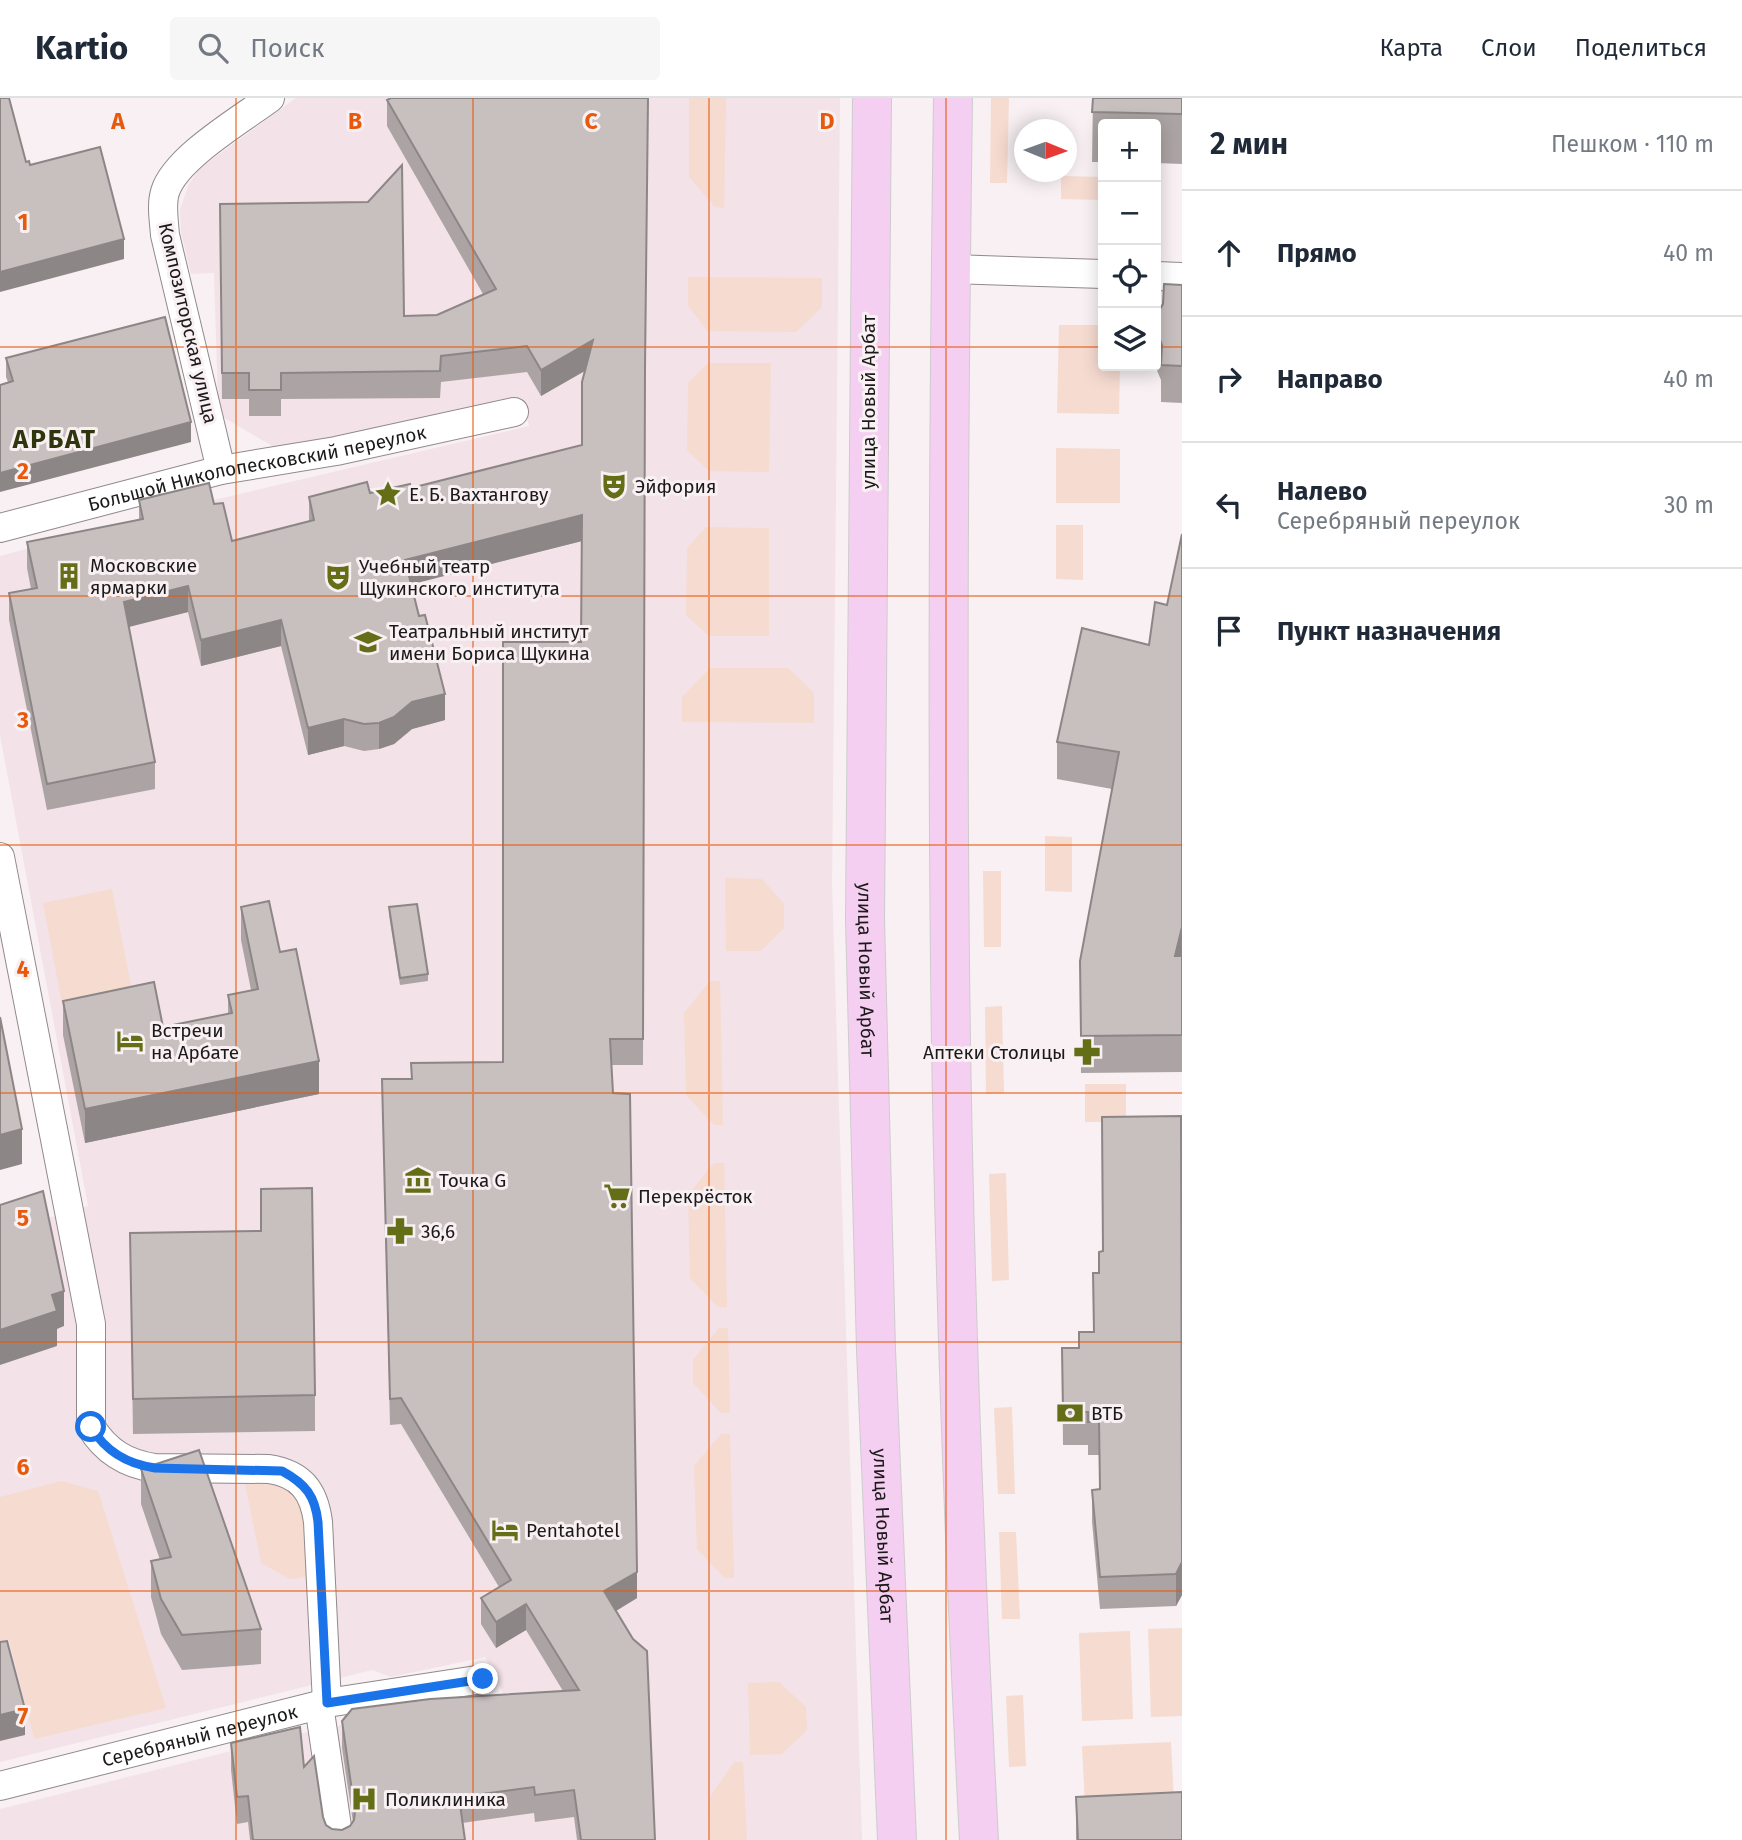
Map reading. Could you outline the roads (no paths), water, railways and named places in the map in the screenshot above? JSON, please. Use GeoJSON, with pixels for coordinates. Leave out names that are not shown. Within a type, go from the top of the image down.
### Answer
{"type":"FeatureCollection","features":[{"type":"Feature","properties":{"kind":"main road","name":"улица Новый Арбат"},"geometry":{"type":"LineString","coordinates":[[872,98],[865,919],[876,1350],[897,1840]]}},
{"type":"Feature","properties":{"kind":"main road"},"geometry":{"type":"LineString","coordinates":[[953,98],[950,968],[958,1348],[979,1840]]}},
{"type":"Feature","properties":{"kind":"street","name":"Композиторская улица"},"geometry":{"type":"LineString","coordinates":[[221,470],[165,235],[165,191],[175,173],[194,154],[270,98]]}},
{"type":"Feature","properties":{"kind":"street"},"geometry":{"type":"LineString","coordinates":[[951,269],[1098,274]]}},
{"type":"Feature","properties":{"kind":"street"},"geometry":{"type":"LineString","coordinates":[[1161,275],[1182,277]]}},
{"type":"Feature","properties":{"kind":"street","name":"Большой Николопесковский переулок"},"geometry":{"type":"LineString","coordinates":[[0,528],[221,470],[336,451],[514,412]]}},
{"type":"Feature","properties":{"kind":"street"},"geometry":{"type":"LineString","coordinates":[[0,857],[53,1192],[91,1324],[91,1427],[110,1450],[137,1465],[155,1468],[282,1471],[297,1479],[310,1491],[316,1505],[318,1522],[323,1704],[339,1840]]}},
{"type":"Feature","properties":{"kind":"street","name":"Серебряный переулок"},"geometry":{"type":"LineString","coordinates":[[0,1786],[323,1704],[483,1679]]}},
{"type":"Feature","properties":{"kind":"place","name":"Эйфория"},"geometry":{"type":"Point","coordinates":[614,486]}},
{"type":"Feature","properties":{"kind":"place","name":"Е. Б. Вахтангову"},"geometry":{"type":"Point","coordinates":[388,494]}},
{"type":"Feature","properties":{"kind":"place","name":"Московские ярмарки"},"geometry":{"type":"Point","coordinates":[69,576]}},
{"type":"Feature","properties":{"kind":"place","name":"Учебный театр Щукинского института"},"geometry":{"type":"Point","coordinates":[338,577]}},
{"type":"Feature","properties":{"kind":"place","name":"Театральный институт имени Бориса Щукина"},"geometry":{"type":"Point","coordinates":[368,642]}},
{"type":"Feature","properties":{"kind":"place","name":"Встречи на Арбате"},"geometry":{"type":"Point","coordinates":[130,1041]}},
{"type":"Feature","properties":{"kind":"place","name":"Аптеки Столицы"},"geometry":{"type":"Point","coordinates":[1087,1052]}},
{"type":"Feature","properties":{"kind":"place","name":"Точка G"},"geometry":{"type":"Point","coordinates":[418,1180]}},
{"type":"Feature","properties":{"kind":"place","name":"Перекрёсток"},"geometry":{"type":"Point","coordinates":[617,1196]}},
{"type":"Feature","properties":{"kind":"place","name":"36,6"},"geometry":{"type":"Point","coordinates":[400,1231]}},
{"type":"Feature","properties":{"kind":"place","name":"ВТБ"},"geometry":{"type":"Point","coordinates":[1070,1413]}},
{"type":"Feature","properties":{"kind":"place","name":"Pentahotel"},"geometry":{"type":"Point","coordinates":[505,1530]}},
{"type":"Feature","properties":{"kind":"place","name":"Поликлиника"},"geometry":{"type":"Point","coordinates":[364,1799]}},
{"type":"Feature","properties":{"kind":"district","name":"АРБАТ"},"geometry":{"type":"Point","coordinates":[55,439]}}]}
